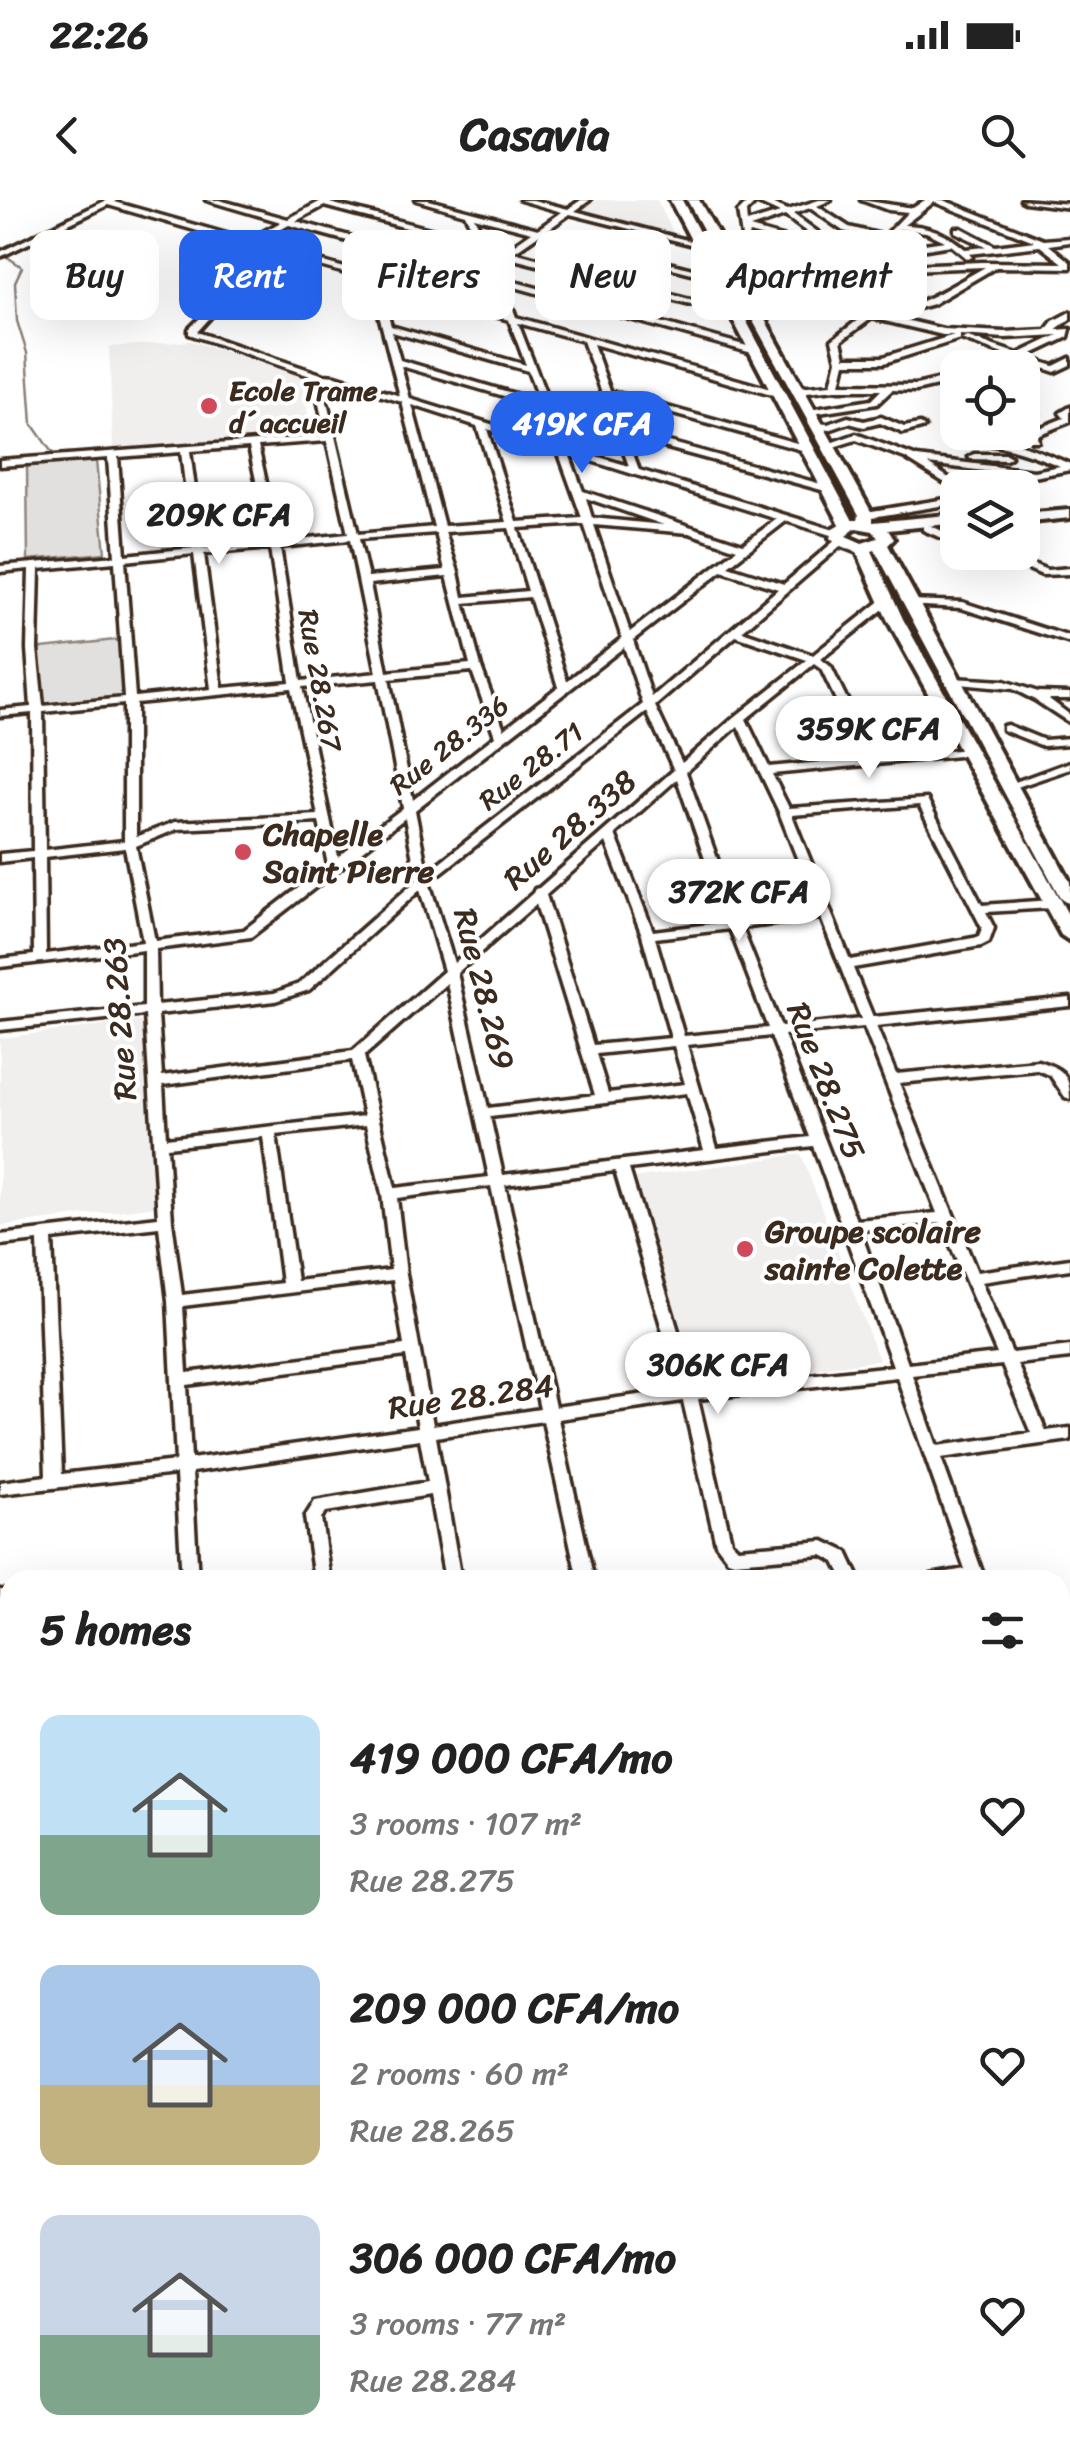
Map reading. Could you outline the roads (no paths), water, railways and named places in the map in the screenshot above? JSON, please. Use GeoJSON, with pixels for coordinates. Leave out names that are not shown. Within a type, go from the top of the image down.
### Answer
{"type":"FeatureCollection","features":[{"type":"Feature","properties":{"kind":"main road"},"geometry":{"type":"LineString","coordinates":[[676,200],[691,230]]}},
{"type":"Feature","properties":{"kind":"main road"},"geometry":{"type":"LineString","coordinates":[[694,200],[710,230]]}},
{"type":"Feature","properties":{"kind":"main road"},"geometry":{"type":"LineString","coordinates":[[738,320],[829,489],[842,533]]}},
{"type":"Feature","properties":{"kind":"main road"},"geometry":{"type":"LineString","coordinates":[[758,320],[818,422],[952,682],[1061,868],[1061,901],[1070,935]]}},
{"type":"Feature","properties":{"kind":"main road"},"geometry":{"type":"LineString","coordinates":[[1040,512],[1070,511]]}},
{"type":"Feature","properties":{"kind":"main road"},"geometry":{"type":"LineString","coordinates":[[842,533],[940,523]]}},
{"type":"Feature","properties":{"kind":"main road"},"geometry":{"type":"LineString","coordinates":[[842,533],[940,525]]}},
{"type":"Feature","properties":{"kind":"main road"},"geometry":{"type":"LineString","coordinates":[[873,532],[887,601],[969,752],[1061,901]]}},
{"type":"Feature","properties":{"kind":"street"},"geometry":{"type":"LineString","coordinates":[[210,200],[342,238]]}},
{"type":"Feature","properties":{"kind":"street"},"geometry":{"type":"LineString","coordinates":[[240,208],[255,200]]}},
{"type":"Feature","properties":{"kind":"street"},"geometry":{"type":"LineString","coordinates":[[420,200],[535,231]]}},
{"type":"Feature","properties":{"kind":"street"},"geometry":{"type":"LineString","coordinates":[[524,200],[691,242]]}},
{"type":"Feature","properties":{"kind":"street"},"geometry":{"type":"LineString","coordinates":[[540,230],[586,200]]}},
{"type":"Feature","properties":{"kind":"street"},"geometry":{"type":"LineString","coordinates":[[741,200],[754,200],[785,212],[807,230]]}},
{"type":"Feature","properties":{"kind":"street"},"geometry":{"type":"LineString","coordinates":[[744,228],[742,212],[754,200]]}},
{"type":"Feature","properties":{"kind":"street"},"geometry":{"type":"LineString","coordinates":[[744,228],[807,203],[827,200]]}},
{"type":"Feature","properties":{"kind":"street"},"geometry":{"type":"LineString","coordinates":[[865,200],[914,210]]}},
{"type":"Feature","properties":{"kind":"street"},"geometry":{"type":"LineString","coordinates":[[896,230],[914,210],[933,200],[1045,244],[1070,266]]}},
{"type":"Feature","properties":{"kind":"street"},"geometry":{"type":"LineString","coordinates":[[1025,200],[1070,206]]}},
{"type":"Feature","properties":{"kind":"street"},"geometry":{"type":"LineString","coordinates":[[4,253],[111,202],[205,230]]}},
{"type":"Feature","properties":{"kind":"street"},"geometry":{"type":"LineString","coordinates":[[273,230],[326,202],[421,230]]}},
{"type":"Feature","properties":{"kind":"street"},"geometry":{"type":"LineString","coordinates":[[807,203],[846,230]]}},
{"type":"Feature","properties":{"kind":"street","name":"Rue 28.275"},"geometry":{"type":"LineString","coordinates":[[468,213],[476,230]]}},
{"type":"Feature","properties":{"kind":"street"},"geometry":{"type":"LineString","coordinates":[[900,227],[921,227],[953,243],[973,264]]}},
{"type":"Feature","properties":{"kind":"street"},"geometry":{"type":"LineString","coordinates":[[744,228],[753,230]]}},
{"type":"Feature","properties":{"kind":"street"},"geometry":{"type":"LineString","coordinates":[[958,230],[991,246]]}},
{"type":"Feature","properties":{"kind":"street"},"geometry":{"type":"LineString","coordinates":[[963,252],[1070,240]]}},
{"type":"Feature","properties":{"kind":"street"},"geometry":{"type":"LineString","coordinates":[[927,246],[953,243]]}},
{"type":"Feature","properties":{"kind":"street"},"geometry":{"type":"LineString","coordinates":[[515,257],[691,303]]}},
{"type":"Feature","properties":{"kind":"street"},"geometry":{"type":"LineString","coordinates":[[927,302],[995,264]]}},
{"type":"Feature","properties":{"kind":"street"},"geometry":{"type":"LineString","coordinates":[[927,265],[1070,266]]}},
{"type":"Feature","properties":{"kind":"street"},"geometry":{"type":"LineString","coordinates":[[515,285],[755,351]]}},
{"type":"Feature","properties":{"kind":"street"},"geometry":{"type":"LineString","coordinates":[[1049,333],[1056,322],[1070,315]]}},
{"type":"Feature","properties":{"kind":"street"},"geometry":{"type":"LineString","coordinates":[[515,319],[778,394]]}},
{"type":"Feature","properties":{"kind":"street"},"geometry":{"type":"LineString","coordinates":[[202,320],[192,330],[193,334],[842,533]]}},
{"type":"Feature","properties":{"kind":"street"},"geometry":{"type":"LineString","coordinates":[[386,320],[462,600],[476,667],[501,737]]}},
{"type":"Feature","properties":{"kind":"street","name":"Rue 28.275"},"geometry":{"type":"LineString","coordinates":[[511,320],[579,494],[650,705],[680,771],[734,924],[851,1226],[974,1570]]}},
{"type":"Feature","properties":{"kind":"street"},"geometry":{"type":"LineString","coordinates":[[835,387],[841,360],[836,340],[866,320]]}},
{"type":"Feature","properties":{"kind":"street"},"geometry":{"type":"LineString","coordinates":[[894,320],[999,350]]}},
{"type":"Feature","properties":{"kind":"street"},"geometry":{"type":"LineString","coordinates":[[388,328],[531,369]]}},
{"type":"Feature","properties":{"kind":"street"},"geometry":{"type":"LineString","coordinates":[[942,332],[1068,334]]}},
{"type":"Feature","properties":{"kind":"street"},"geometry":{"type":"LineString","coordinates":[[1032,350],[1068,334]]}},
{"type":"Feature","properties":{"kind":"street"},"geometry":{"type":"LineString","coordinates":[[841,360],[887,360],[957,337]]}},
{"type":"Feature","properties":{"kind":"street"},"geometry":{"type":"LineString","coordinates":[[586,338],[624,433],[635,472]]}},
{"type":"Feature","properties":{"kind":"street"},"geometry":{"type":"LineString","coordinates":[[1055,368],[1070,361]]}},
{"type":"Feature","properties":{"kind":"street"},"geometry":{"type":"LineString","coordinates":[[397,362],[543,405]]}},
{"type":"Feature","properties":{"kind":"street"},"geometry":{"type":"LineString","coordinates":[[1040,363],[1070,379]]}},
{"type":"Feature","properties":{"kind":"street","name":"Rue 28.269"},"geometry":{"type":"LineString","coordinates":[[320,376],[316,386],[364,581],[424,882],[451,973],[584,1570]]}},
{"type":"Feature","properties":{"kind":"street"},"geometry":{"type":"LineString","coordinates":[[797,391],[922,387],[940,382]]}},
{"type":"Feature","properties":{"kind":"street"},"geometry":{"type":"LineString","coordinates":[[818,422],[874,402],[889,388]]}},
{"type":"Feature","properties":{"kind":"street"},"geometry":{"type":"LineString","coordinates":[[607,393],[808,449]]}},
{"type":"Feature","properties":{"kind":"street"},"geometry":{"type":"LineString","coordinates":[[1040,431],[1069,419],[1064,412],[1070,410]]}},
{"type":"Feature","properties":{"kind":"street"},"geometry":{"type":"LineString","coordinates":[[818,422],[850,420],[864,424],[881,420],[903,430],[920,427]]}},
{"type":"Feature","properties":{"kind":"street"},"geometry":{"type":"LineString","coordinates":[[818,422],[914,460],[940,477]]}},
{"type":"Feature","properties":{"kind":"street"},"geometry":{"type":"LineString","coordinates":[[482,424],[563,686]]}},
{"type":"Feature","properties":{"kind":"street"},"geometry":{"type":"LineString","coordinates":[[624,433],[829,489]]}},
{"type":"Feature","properties":{"kind":"street"},"geometry":{"type":"LineString","coordinates":[[827,446],[852,436]]}},
{"type":"Feature","properties":{"kind":"street"},"geometry":{"type":"LineString","coordinates":[[0,464],[330,438]]}},
{"type":"Feature","properties":{"kind":"street","name":"Rue 28.267"},"geometry":{"type":"LineString","coordinates":[[252,444],[275,544],[296,684],[334,866]]}},
{"type":"Feature","properties":{"kind":"street"},"geometry":{"type":"LineString","coordinates":[[185,448],[217,691]]}},
{"type":"Feature","properties":{"kind":"street"},"geometry":{"type":"LineString","coordinates":[[1005,450],[1010,452]]}},
{"type":"Feature","properties":{"kind":"street"},"geometry":{"type":"LineString","coordinates":[[1004,470],[1010,452]]}},
{"type":"Feature","properties":{"kind":"street"},"geometry":{"type":"LineString","coordinates":[[974,457],[1033,452],[1070,467]]}},
{"type":"Feature","properties":{"kind":"street","name":"Rue 28.263"},"geometry":{"type":"LineString","coordinates":[[113,454],[130,700],[130,844],[150,945],[150,1010],[165,1221],[176,1301],[189,1570]]}},
{"type":"Feature","properties":{"kind":"street"},"geometry":{"type":"LineString","coordinates":[[914,460],[988,470]]}},
{"type":"Feature","properties":{"kind":"street"},"geometry":{"type":"LineString","coordinates":[[1040,473],[1070,467]]}},
{"type":"Feature","properties":{"kind":"street"},"geometry":{"type":"LineString","coordinates":[[579,494],[744,548]]}},
{"type":"Feature","properties":{"kind":"street"},"geometry":{"type":"LineString","coordinates":[[873,532],[940,507]]}},
{"type":"Feature","properties":{"kind":"street","name":"Rue 28.336"},"geometry":{"type":"LineString","coordinates":[[0,963],[247,934],[785,517]]}},
{"type":"Feature","properties":{"kind":"street"},"geometry":{"type":"LineString","coordinates":[[0,568],[442,529],[588,521],[690,530]]}},
{"type":"Feature","properties":{"kind":"street"},"geometry":{"type":"LineString","coordinates":[[927,528],[940,534]]}},
{"type":"Feature","properties":{"kind":"street","name":"Rue 28.71"},"geometry":{"type":"LineString","coordinates":[[0,1026],[290,994],[304,987],[424,882],[650,705],[842,533]]}},
{"type":"Feature","properties":{"kind":"street"},"geometry":{"type":"LineString","coordinates":[[34,566],[32,649],[37,709],[40,958]]}},
{"type":"Feature","properties":{"kind":"street"},"geometry":{"type":"LineString","coordinates":[[720,566],[785,588]]}},
{"type":"Feature","properties":{"kind":"street"},"geometry":{"type":"LineString","coordinates":[[1039,570],[1070,571]]}},
{"type":"Feature","properties":{"kind":"street"},"geometry":{"type":"LineString","coordinates":[[364,581],[453,572]]}},
{"type":"Feature","properties":{"kind":"street"},"geometry":{"type":"LineString","coordinates":[[462,600],[534,594]]}},
{"type":"Feature","properties":{"kind":"street","name":"Rue 28.338"},"geometry":{"type":"LineString","coordinates":[[357,1055],[740,718],[887,601]]}},
{"type":"Feature","properties":{"kind":"street"},"geometry":{"type":"LineString","coordinates":[[910,603],[962,605],[1070,640]]}},
{"type":"Feature","properties":{"kind":"street"},"geometry":{"type":"LineString","coordinates":[[734,632],[812,658],[832,674],[871,760]]}},
{"type":"Feature","properties":{"kind":"street"},"geometry":{"type":"LineString","coordinates":[[0,713],[476,667]]}},
{"type":"Feature","properties":{"kind":"street"},"geometry":{"type":"LineString","coordinates":[[952,682],[1020,685],[1070,720]]}},
{"type":"Feature","properties":{"kind":"street"},"geometry":{"type":"LineString","coordinates":[[1039,695],[1070,696]]}},
{"type":"Feature","properties":{"kind":"street"},"geometry":{"type":"LineString","coordinates":[[740,718],[784,812],[946,1217],[1041,1438]]}},
{"type":"Feature","properties":{"kind":"street"},"geometry":{"type":"LineString","coordinates":[[1007,728],[1043,743],[1070,741]]}},
{"type":"Feature","properties":{"kind":"street"},"geometry":{"type":"LineString","coordinates":[[766,771],[969,752]]}},
{"type":"Feature","properties":{"kind":"street"},"geometry":{"type":"LineString","coordinates":[[1010,786],[1070,764]]}},
{"type":"Feature","properties":{"kind":"street"},"geometry":{"type":"LineString","coordinates":[[784,812],[923,801],[981,909],[988,935],[977,943],[844,965]]}},
{"type":"Feature","properties":{"kind":"street"},"geometry":{"type":"LineString","coordinates":[[0,858],[130,844],[175,826],[324,818]]}},
{"type":"Feature","properties":{"kind":"street"},"geometry":{"type":"LineString","coordinates":[[608,833],[648,935],[712,1154]]}},
{"type":"Feature","properties":{"kind":"street"},"geometry":{"type":"LineString","coordinates":[[539,892],[603,1098]]}},
{"type":"Feature","properties":{"kind":"street"},"geometry":{"type":"LineString","coordinates":[[981,909],[1061,901]]}},
{"type":"Feature","properties":{"kind":"street"},"geometry":{"type":"LineString","coordinates":[[648,935],[824,914]]}},
{"type":"Feature","properties":{"kind":"street"},"geometry":{"type":"LineString","coordinates":[[591,1050],[1070,1002]]}},
{"type":"Feature","properties":{"kind":"street"},"geometry":{"type":"LineString","coordinates":[[156,1081],[357,1055],[389,1194],[398,1274],[451,1570]]}},
{"type":"Feature","properties":{"kind":"street"},"geometry":{"type":"LineString","coordinates":[[891,1080],[1038,1065],[1055,1072],[1070,1094]]}},
{"type":"Feature","properties":{"kind":"street"},"geometry":{"type":"LineString","coordinates":[[481,1113],[690,1088]]}},
{"type":"Feature","properties":{"kind":"street"},"geometry":{"type":"LineString","coordinates":[[162,1143],[371,1120]]}},
{"type":"Feature","properties":{"kind":"street"},"geometry":{"type":"LineString","coordinates":[[269,1131],[290,1286]]}},
{"type":"Feature","properties":{"kind":"street"},"geometry":{"type":"LineString","coordinates":[[389,1194],[816,1140]]}},
{"type":"Feature","properties":{"kind":"street"},"geometry":{"type":"LineString","coordinates":[[621,1166],[689,1394],[729,1551],[745,1555],[824,1548],[841,1557],[847,1570]]}},
{"type":"Feature","properties":{"kind":"street"},"geometry":{"type":"LineString","coordinates":[[851,1226],[946,1217]]}},
{"type":"Feature","properties":{"kind":"street"},"geometry":{"type":"LineString","coordinates":[[0,1240],[165,1221]]}},
{"type":"Feature","properties":{"kind":"street"},"geometry":{"type":"LineString","coordinates":[[45,1235],[54,1481]]}},
{"type":"Feature","properties":{"kind":"street"},"geometry":{"type":"LineString","coordinates":[[973,1278],[1070,1264]]}},
{"type":"Feature","properties":{"kind":"street"},"geometry":{"type":"LineString","coordinates":[[176,1301],[398,1274]]}},
{"type":"Feature","properties":{"kind":"street"},"geometry":{"type":"LineString","coordinates":[[178,1380],[414,1349]]}},
{"type":"Feature","properties":{"kind":"street","name":"Rue 28.284"},"geometry":{"type":"LineString","coordinates":[[0,1488],[182,1467],[689,1394],[1070,1352]]}},
{"type":"Feature","properties":{"kind":"street"},"geometry":{"type":"LineString","coordinates":[[932,1453],[1070,1434]]}},
{"type":"Feature","properties":{"kind":"street"},"geometry":{"type":"LineString","coordinates":[[321,1570],[313,1517],[321,1506],[437,1488]]}},
{"type":"Feature","properties":{"kind":"waterway"},"geometry":{"type":"LineString","coordinates":[[0,252],[22,267],[15,282],[17,321],[27,353],[32,424],[60,464]]}},
{"type":"Feature","properties":{"kind":"place","name":"Ecole Trame d´accueil"},"geometry":{"type":"Point","coordinates":[209,406]}},
{"type":"Feature","properties":{"kind":"place","name":"Chapelle Saint Pierre"},"geometry":{"type":"Point","coordinates":[243,852]}},
{"type":"Feature","properties":{"kind":"place","name":"Groupe scolaire sainte Colette"},"geometry":{"type":"Point","coordinates":[745,1249]}}]}
